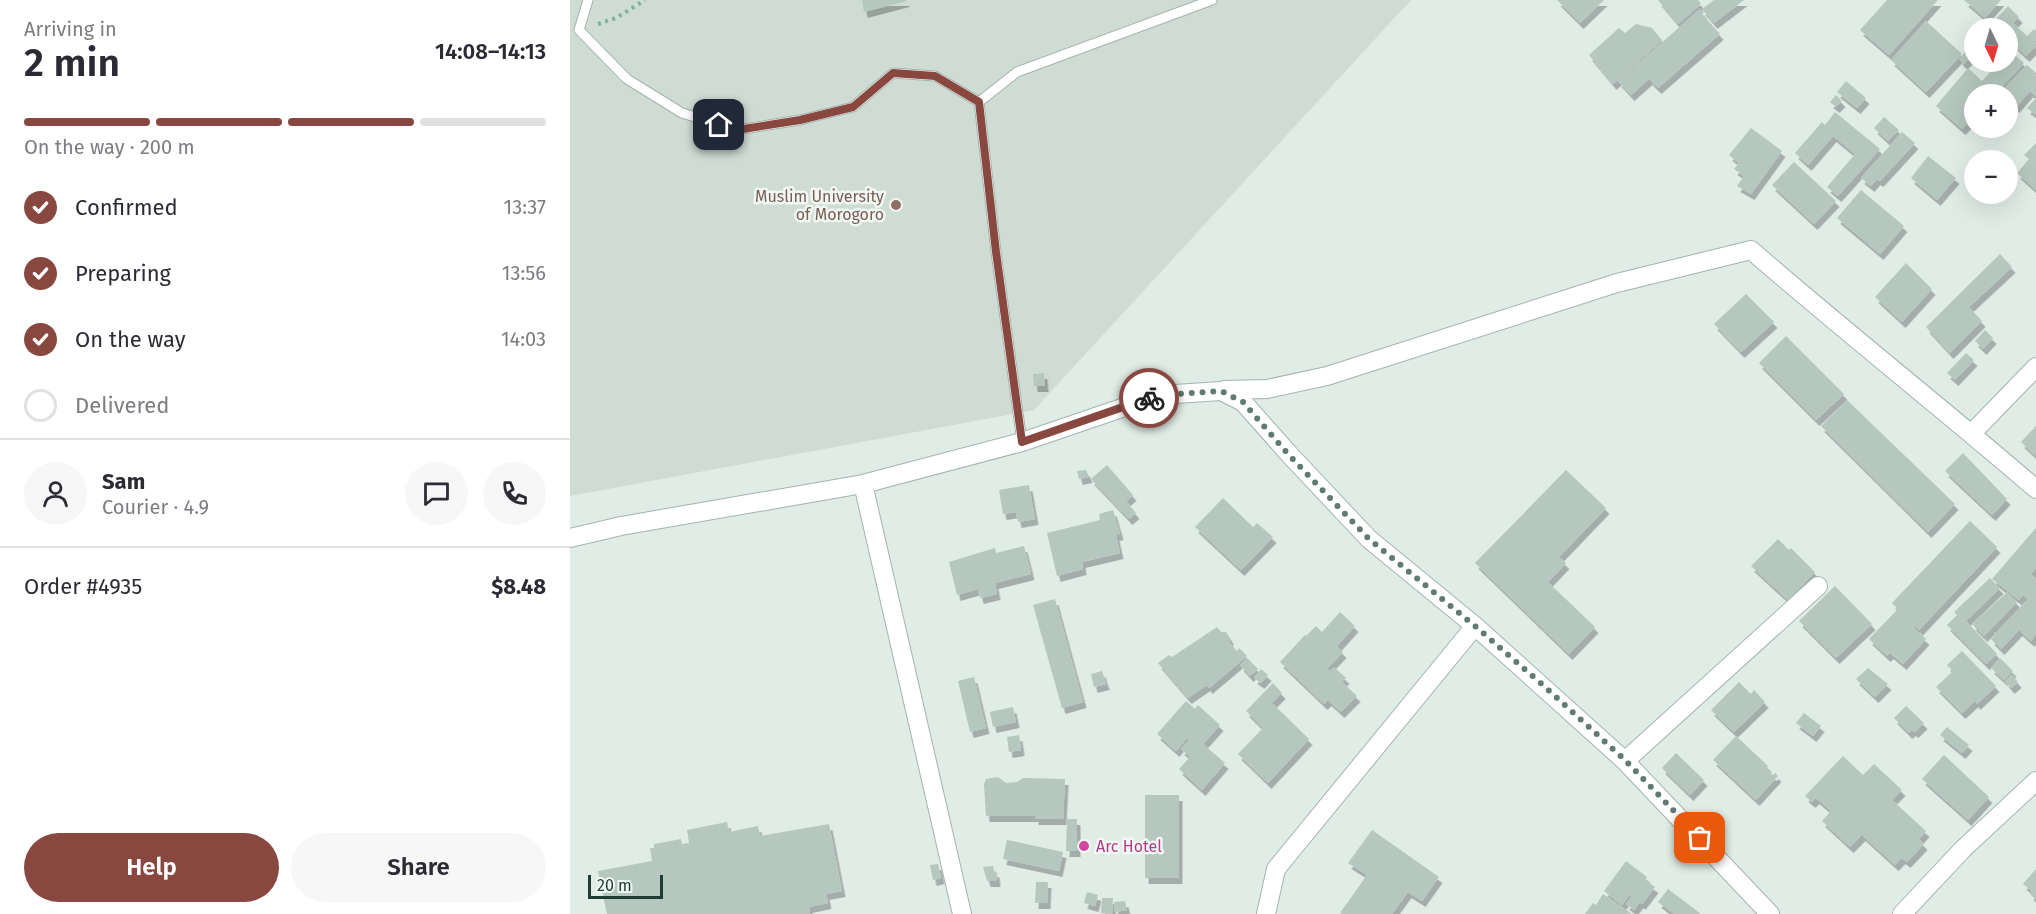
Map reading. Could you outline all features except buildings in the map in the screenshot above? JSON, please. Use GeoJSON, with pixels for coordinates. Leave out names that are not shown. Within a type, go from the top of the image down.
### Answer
{"type":"FeatureCollection","features":[{"type":"Feature","properties":{"kind":"street"},"geometry":{"type":"LineString","coordinates":[[570,538],[632,524],[863,484],[1022,442],[1160,395],[1267,389],[1327,376],[1617,283],[1750,250],[1833,321],[1972,433],[2036,489]]}},
{"type":"Feature","properties":{"kind":"street"},"geometry":{"type":"LineString","coordinates":[[1972,433],[2036,367]]}},
{"type":"Feature","properties":{"kind":"street"},"geometry":{"type":"LineString","coordinates":[[1221,391],[1243,402],[1288,454],[1369,539],[1475,626],[1625,760],[1770,914]]}},
{"type":"Feature","properties":{"kind":"street"},"geometry":{"type":"LineString","coordinates":[[863,484],[962,914]]}},
{"type":"Feature","properties":{"kind":"street"},"geometry":{"type":"LineString","coordinates":[[1625,760],[1818,586]]}},
{"type":"Feature","properties":{"kind":"street"},"geometry":{"type":"LineString","coordinates":[[1266,914],[1276,869],[1475,626]]}},
{"type":"Feature","properties":{"kind":"street"},"geometry":{"type":"LineString","coordinates":[[1902,914],[1963,849],[2036,781]]}},
{"type":"Feature","properties":{"kind":"lane"},"geometry":{"type":"LineString","coordinates":[[588,0],[579,30],[627,79],[682,113],[737,130],[800,120],[853,107],[893,73],[935,76],[979,102]]}},
{"type":"Feature","properties":{"kind":"lane"},"geometry":{"type":"LineString","coordinates":[[979,102],[1017,72],[1212,0]]}},
{"type":"Feature","properties":{"kind":"lane"},"geometry":{"type":"LineString","coordinates":[[979,102],[996,252],[1022,442]]}},
{"type":"Feature","properties":{"kind":"path"},"geometry":{"type":"LineString","coordinates":[[579,30],[615,18],[645,0]]}},
{"type":"Feature","properties":{"kind":"shaded area","name":"Muslim University of Morogoro"},"geometry":{"type":"Polygon","coordinates":[[[570,0],[1411,0],[1034,410],[570,496],[570,0]]]}},
{"type":"Feature","properties":{"kind":"way so far"},"geometry":{"type":"LineString","coordinates":[[1149,398],[1160,395],[1221,391],[1243,402],[1288,454],[1369,539],[1544,686],[1625,760],[1700,838]]}},
{"type":"Feature","properties":{"kind":"place","name":"Muslim University of Morogoro"},"geometry":{"type":"Point","coordinates":[896,205]}},
{"type":"Feature","properties":{"kind":"place","name":"Arc Hotel"},"geometry":{"type":"Point","coordinates":[1084,846]}},
{"type":"Feature","properties":{"kind":"route"},"geometry":{"type":"LineString","coordinates":[[719,125],[737,130],[800,120],[853,107],[893,73],[935,76],[979,102],[996,252],[1022,442],[1149,398]]}}]}
